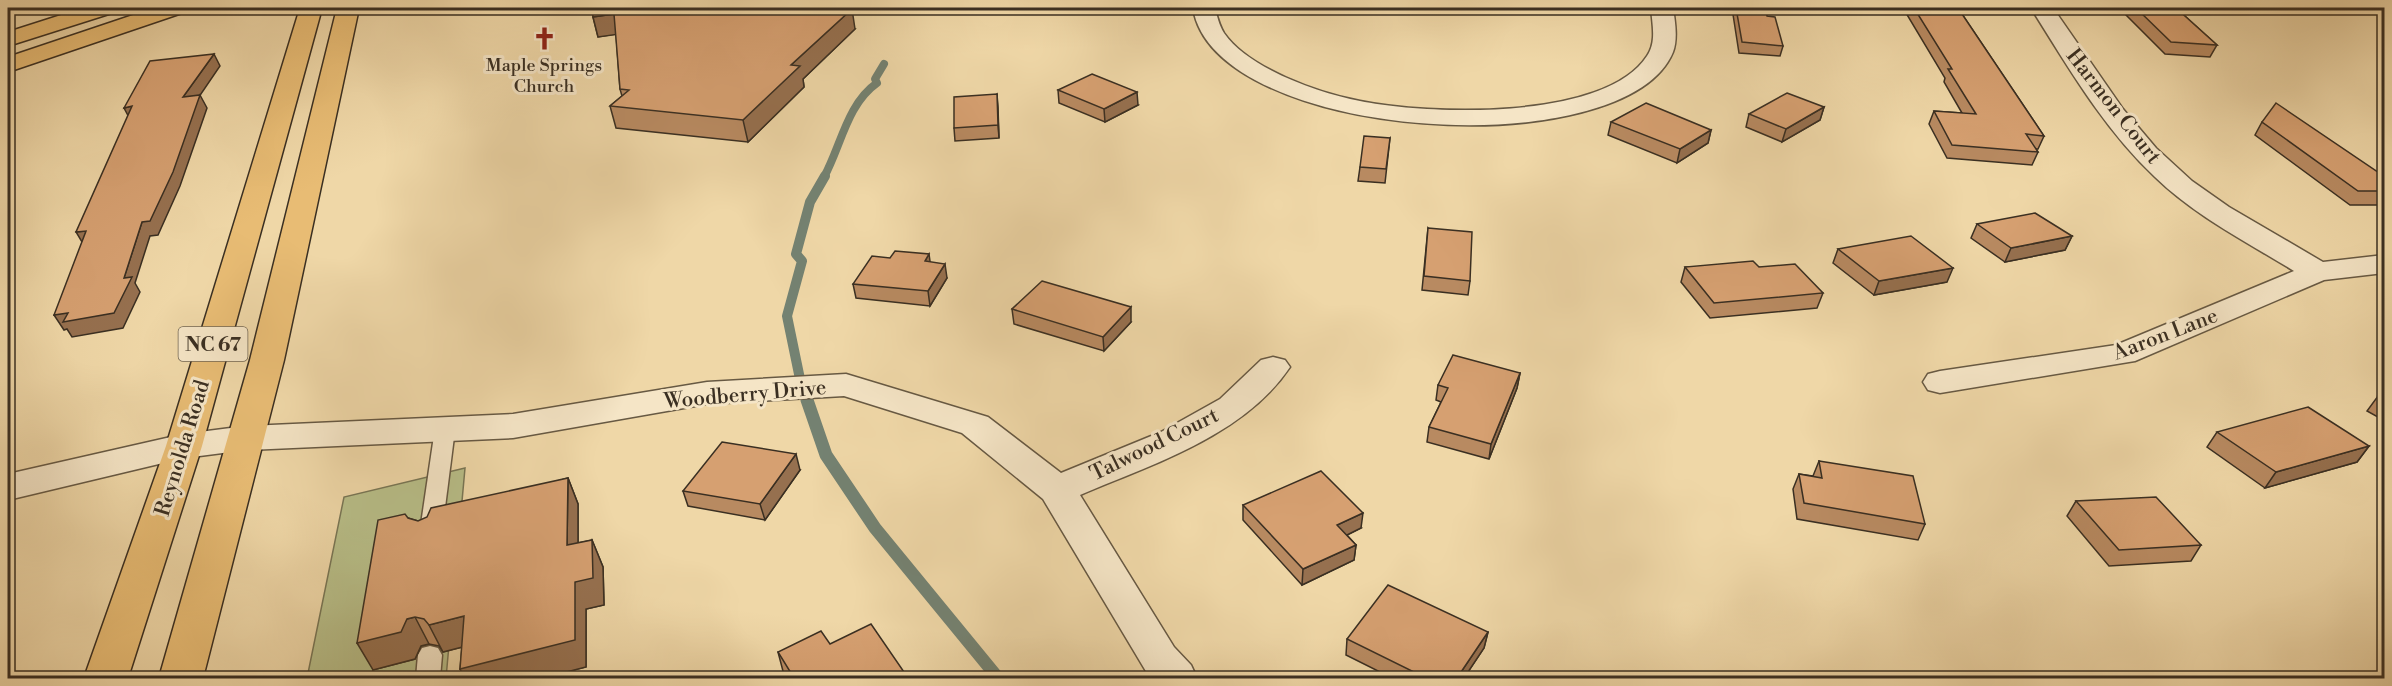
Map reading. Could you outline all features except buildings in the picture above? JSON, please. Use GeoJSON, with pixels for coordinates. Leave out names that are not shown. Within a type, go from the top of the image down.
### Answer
{"type":"FeatureCollection","features":[{"type":"Feature","properties":{"kind":"main road"},"geometry":{"type":"LineString","coordinates":[[8,39],[104,8]]}},
{"type":"Feature","properties":{"kind":"main road"},"geometry":{"type":"LineString","coordinates":[[8,65],[174,8]]}},
{"type":"Feature","properties":{"kind":"main road","name":"Reynolda Road"},"geometry":{"type":"LineString","coordinates":[[106,678],[184,446],[311,8]]}},
{"type":"Feature","properties":{"kind":"main road","name":"NC 67"},"geometry":{"type":"LineString","coordinates":[[181,678],[267,360],[348,8]]}},
{"type":"Feature","properties":{"kind":"street"},"geometry":{"type":"LineString","coordinates":[[1204,8],[1212,32],[1221,45],[1235,57],[1282,86],[1311,96],[1365,108],[1423,117],[1460,118],[1540,113],[1607,97],[1627,86],[1647,71],[1658,59],[1664,46],[1662,8]]}},
{"type":"Feature","properties":{"kind":"street","name":"Harmon Court"},"geometry":{"type":"LineString","coordinates":[[2042,8],[2095,88],[2141,148],[2166,173],[2201,200],[2318,272]]}},
{"type":"Feature","properties":{"kind":"street","name":"Aaron Lane"},"geometry":{"type":"LineString","coordinates":[[1940,382],[2123,354],[2318,272],[2385,264]]}},
{"type":"Feature","properties":{"kind":"street","name":"Talwood Court"},"geometry":{"type":"LineString","coordinates":[[1057,490],[1174,440],[1232,407],[1273,367]]}},
{"type":"Feature","properties":{"kind":"street","name":"Woodberry Drive"},"geometry":{"type":"LineString","coordinates":[[8,487],[184,446],[246,438],[513,426],[707,393],[846,385],[975,425],[1057,490],[1159,658],[1175,678]]}},
{"type":"Feature","properties":{"kind":"lane"},"geometry":{"type":"LineString","coordinates":[[430,538],[446,429]]}},
{"type":"Feature","properties":{"kind":"green space"},"geometry":{"type":"Polygon","coordinates":[[[465,468],[446,678],[307,678],[344,497],[465,468]]]}},
{"type":"Feature","properties":{"kind":"waterway"},"geometry":{"type":"LineString","coordinates":[[824,177],[858,102],[877,83],[875,79],[884,64]]}},
{"type":"Feature","properties":{"kind":"waterway"},"geometry":{"type":"LineString","coordinates":[[808,401],[800,379],[787,316],[802,261],[796,254],[810,202],[825,176]]}},
{"type":"Feature","properties":{"kind":"waterway"},"geometry":{"type":"LineString","coordinates":[[807,400],[826,455],[875,528],[998,678]]}},
{"type":"Feature","properties":{"kind":"place","name":"Maple Springs Church"},"geometry":{"type":"Point","coordinates":[544,39]}}]}
